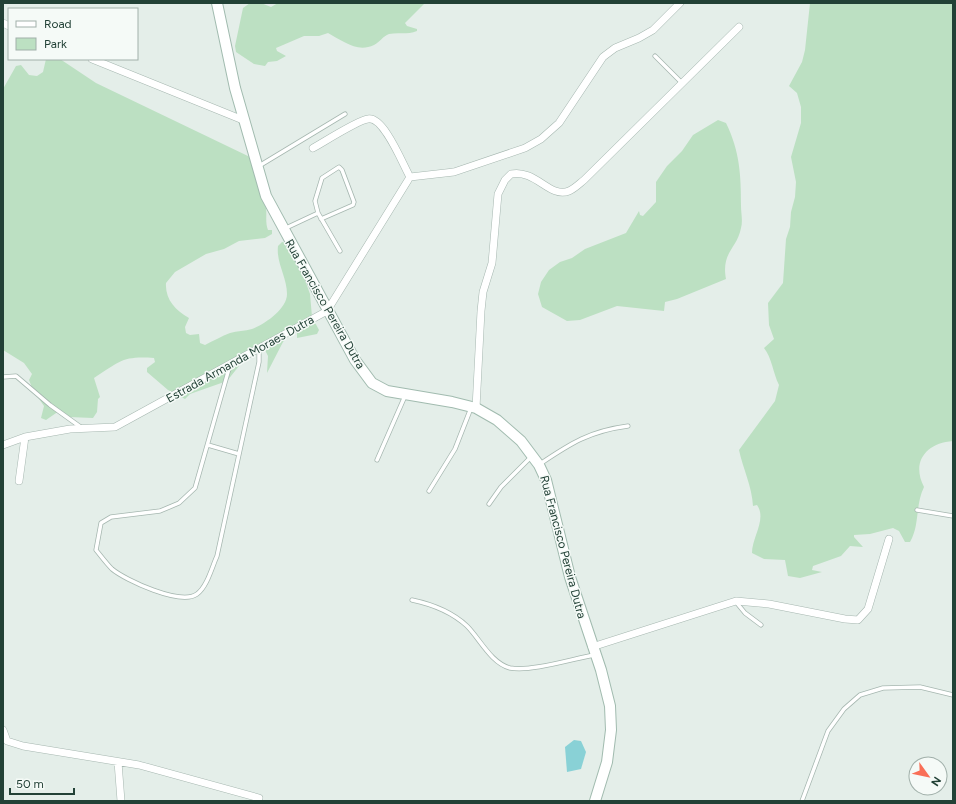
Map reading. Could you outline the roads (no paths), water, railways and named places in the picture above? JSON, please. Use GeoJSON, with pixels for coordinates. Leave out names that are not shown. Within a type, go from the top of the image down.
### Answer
{"type":"FeatureCollection","features":[{"type":"Feature","properties":{"kind":"main road","name":"Rua Francisco Pereira Dutra"},"geometry":{"type":"LineString","coordinates":[[217,3],[223,38],[243,120],[266,196],[283,230],[355,360],[372,383],[386,391],[405,396],[452,402],[474,408],[497,420],[521,440],[539,465],[546,480],[570,577],[610,706],[611,730],[607,762],[595,801]]}},
{"type":"Feature","properties":{"kind":"street"},"geometry":{"type":"LineString","coordinates":[[313,148],[360,122],[368,119],[375,120],[384,129],[410,177],[454,172],[525,148],[541,139],[559,123],[603,57],[615,48],[639,38],[653,30],[680,3]]}},
{"type":"Feature","properties":{"kind":"street"},"geometry":{"type":"LineString","coordinates":[[474,408],[483,292],[492,263],[498,194],[505,180],[511,174],[521,174],[532,176],[550,189],[558,192],[570,191],[584,180],[739,26]]}},
{"type":"Feature","properties":{"kind":"street"},"geometry":{"type":"LineString","coordinates":[[94,60],[243,120]]}},
{"type":"Feature","properties":{"kind":"street","name":"Estrada Armanda Moraes Dutra"},"geometry":{"type":"LineString","coordinates":[[3,445],[26,437],[83,428],[115,427],[327,311],[410,177]]}},
{"type":"Feature","properties":{"kind":"street"},"geometry":{"type":"LineString","coordinates":[[19,481],[26,437]]}},
{"type":"Feature","properties":{"kind":"street"},"geometry":{"type":"LineString","coordinates":[[593,651],[736,601],[769,604],[845,619],[858,620],[868,609],[889,540]]}},
{"type":"Feature","properties":{"kind":"street"},"geometry":{"type":"LineString","coordinates":[[3,730],[7,741],[23,746],[139,765],[259,798]]}},
{"type":"Feature","properties":{"kind":"street"},"geometry":{"type":"LineString","coordinates":[[118,762],[120,801]]}},
{"type":"Feature","properties":{"kind":"lane"},"geometry":{"type":"LineString","coordinates":[[655,56],[682,83]]}},
{"type":"Feature","properties":{"kind":"lane"},"geometry":{"type":"LineString","coordinates":[[256,167],[345,114]]}},
{"type":"Feature","properties":{"kind":"lane"},"geometry":{"type":"LineString","coordinates":[[321,219],[353,205],[354,202],[342,170],[339,168],[322,178],[315,201],[318,213],[321,219],[340,251]]}},
{"type":"Feature","properties":{"kind":"lane"},"geometry":{"type":"LineString","coordinates":[[283,230],[318,213]]}},
{"type":"Feature","properties":{"kind":"lane"},"geometry":{"type":"LineString","coordinates":[[231,364],[195,488],[179,503],[160,512],[111,517],[101,523],[96,550],[111,568],[128,580],[150,589],[186,597],[197,594],[206,582],[217,556],[259,362],[259,348]]}},
{"type":"Feature","properties":{"kind":"lane"},"geometry":{"type":"LineString","coordinates":[[3,377],[16,376],[50,405],[83,428]]}},
{"type":"Feature","properties":{"kind":"lane"},"geometry":{"type":"LineString","coordinates":[[377,460],[405,396]]}},
{"type":"Feature","properties":{"kind":"lane"},"geometry":{"type":"LineString","coordinates":[[429,491],[455,448],[474,408]]}},
{"type":"Feature","properties":{"kind":"lane"},"geometry":{"type":"LineString","coordinates":[[539,465],[568,445],[591,434],[628,426]]}},
{"type":"Feature","properties":{"kind":"lane"},"geometry":{"type":"LineString","coordinates":[[208,445],[239,454]]}},
{"type":"Feature","properties":{"kind":"lane"},"geometry":{"type":"LineString","coordinates":[[489,504],[501,487],[533,455]]}},
{"type":"Feature","properties":{"kind":"lane"},"geometry":{"type":"LineString","coordinates":[[917,510],[953,516]]}},
{"type":"Feature","properties":{"kind":"lane"},"geometry":{"type":"LineString","coordinates":[[412,600],[430,604],[466,625],[498,662],[510,668],[548,665],[593,651]]}},
{"type":"Feature","properties":{"kind":"lane"},"geometry":{"type":"LineString","coordinates":[[736,601],[744,613],[761,625]]}},
{"type":"Feature","properties":{"kind":"lane"},"geometry":{"type":"LineString","coordinates":[[802,801],[828,731],[844,708],[860,695],[883,688],[920,687],[953,695]]}},
{"type":"Feature","properties":{"kind":"water"},"geometry":{"type":"Polygon","coordinates":[[[574,740],[581,741],[586,752],[581,769],[567,772],[565,747],[574,740]]]}}]}
